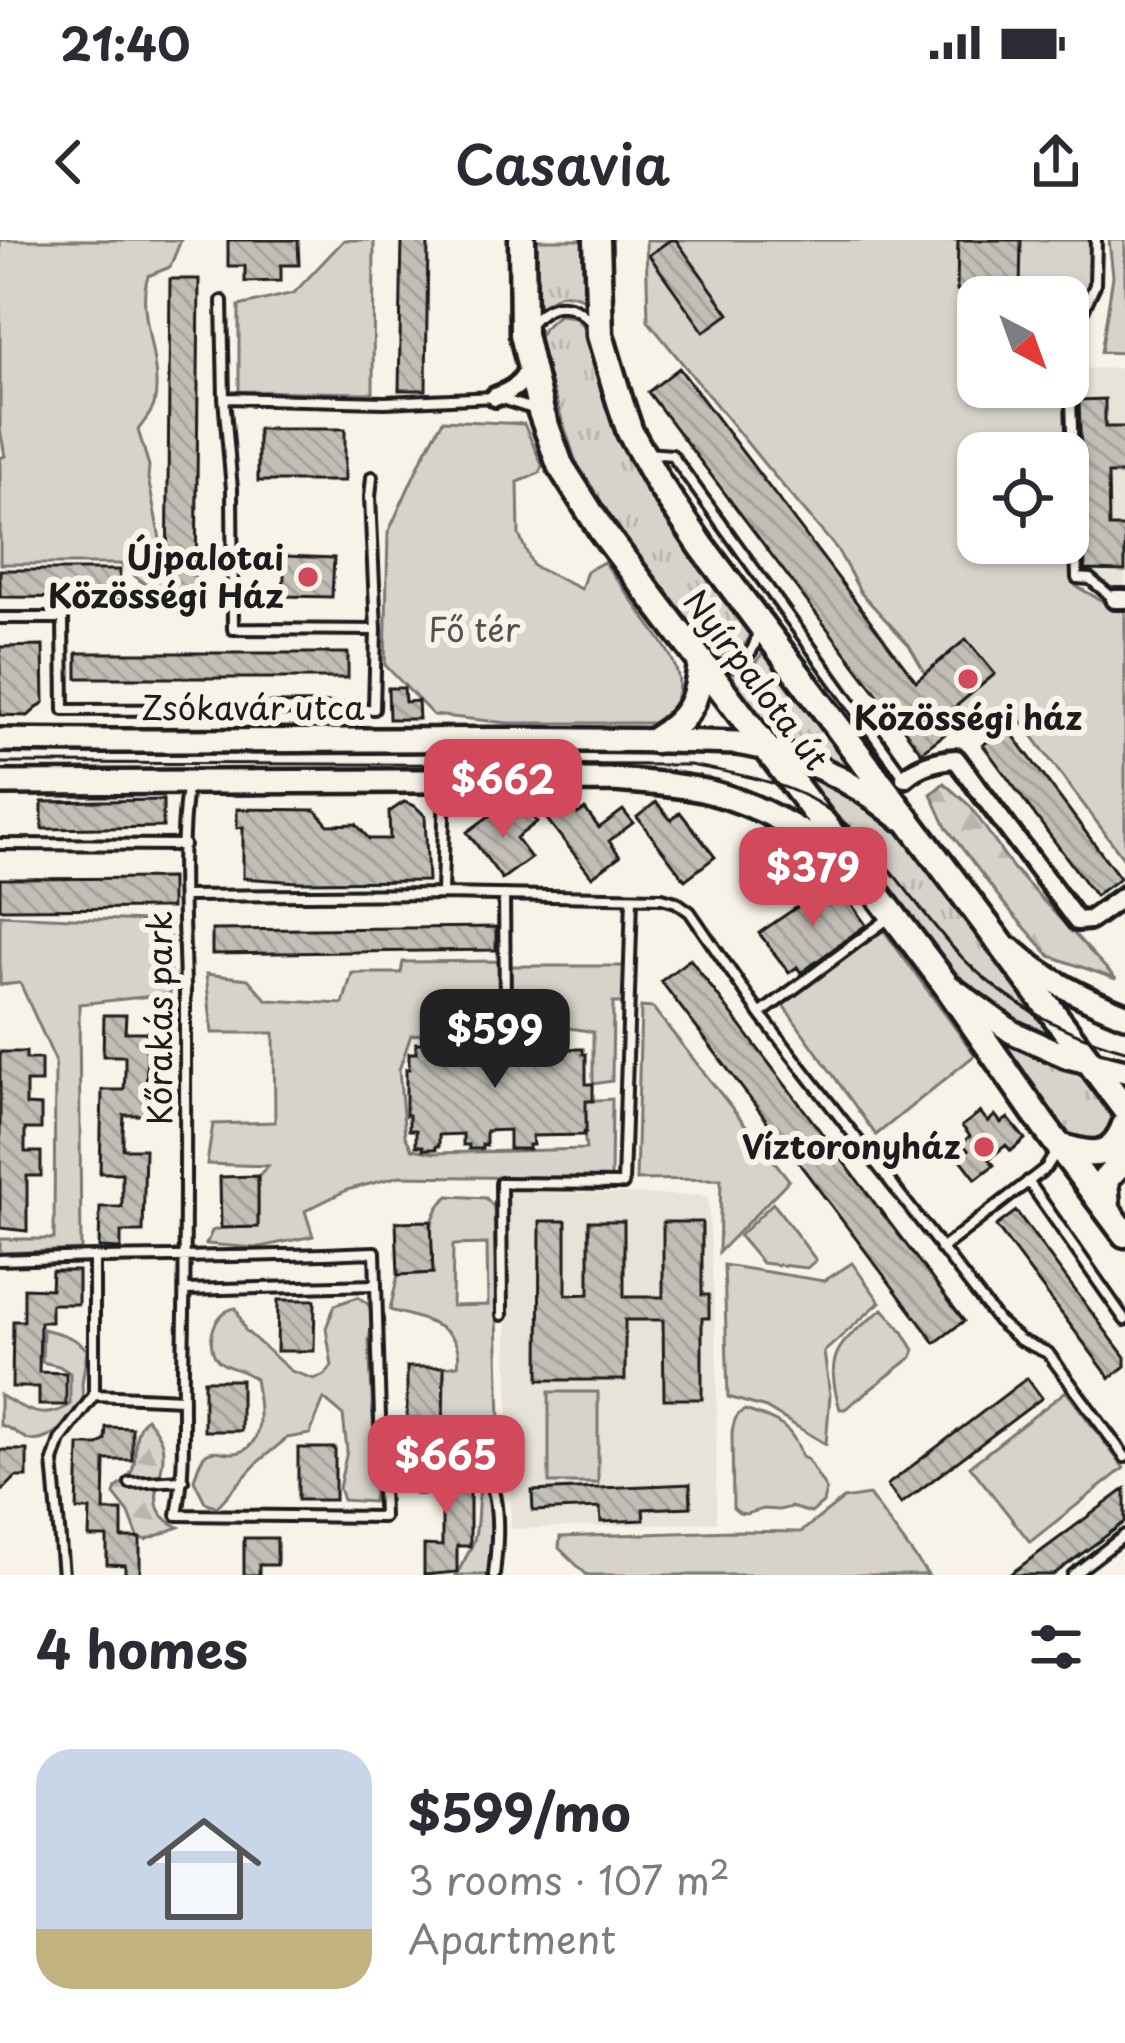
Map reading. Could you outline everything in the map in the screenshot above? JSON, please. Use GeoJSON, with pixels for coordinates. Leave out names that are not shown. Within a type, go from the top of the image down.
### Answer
{"type":"FeatureCollection","features":[{"type":"Feature","properties":{"kind":"main road","name":"Nyírpalota út"},"geometry":{"type":"LineString","coordinates":[[522,240],[523,334],[529,365],[560,465],[580,499],[946,985],[1125,1234]]}},
{"type":"Feature","properties":{"kind":"main road","name":"Nyírpalota út"},"geometry":{"type":"LineString","coordinates":[[597,240],[600,334],[631,433],[659,484],[758,621],[896,785],[914,830],[1125,1108]]}},
{"type":"Feature","properties":{"kind":"main road"},"geometry":{"type":"LineString","coordinates":[[655,740],[673,729],[693,703],[701,661]]}},
{"type":"Feature","properties":{"kind":"main road"},"geometry":{"type":"LineString","coordinates":[[1059,1147],[1085,1154],[1107,1150],[1125,1125]]}},
{"type":"Feature","properties":{"kind":"main road"},"geometry":{"type":"LineString","coordinates":[[1107,1210],[1105,1180],[1125,1158]]}},
{"type":"Feature","properties":{"kind":"street"},"geometry":{"type":"LineString","coordinates":[[495,397],[520,383],[529,365]]}},
{"type":"Feature","properties":{"kind":"street","name":"Zsókavár utca"},"geometry":{"type":"LineString","coordinates":[[0,740],[736,743],[800,759],[878,800],[914,830]]}},
{"type":"Feature","properties":{"kind":"street"},"geometry":{"type":"LineString","coordinates":[[188,780],[190,740]]}},
{"type":"Feature","properties":{"kind":"street"},"geometry":{"type":"LineString","coordinates":[[896,785],[914,770],[956,759],[1077,921],[1090,920],[1125,896]]}},
{"type":"Feature","properties":{"kind":"street"},"geometry":{"type":"LineString","coordinates":[[0,783],[614,780],[683,786],[770,813],[858,867]]}},
{"type":"Feature","properties":{"kind":"street"},"geometry":{"type":"LineString","coordinates":[[993,932],[1051,981],[1125,1015]]}},
{"type":"Feature","properties":{"kind":"street"},"geometry":{"type":"LineString","coordinates":[[946,985],[1012,1032],[1068,1057],[1125,1071]]}},
{"type":"Feature","properties":{"kind":"lane"},"geometry":{"type":"LineString","coordinates":[[1096,240],[1095,285],[1069,340],[1077,578],[1090,579],[1120,599]]}},
{"type":"Feature","properties":{"kind":"lane"},"geometry":{"type":"LineString","coordinates":[[222,301],[232,489],[233,629],[376,630]]}},
{"type":"Feature","properties":{"kind":"lane"},"geometry":{"type":"LineString","coordinates":[[523,334],[538,315],[557,304],[568,304],[600,334]]}},
{"type":"Feature","properties":{"kind":"lane"},"geometry":{"type":"LineString","coordinates":[[224,398],[371,402],[495,397],[541,412]]}},
{"type":"Feature","properties":{"kind":"lane"},"geometry":{"type":"LineString","coordinates":[[642,453],[672,455],[896,785]]}},
{"type":"Feature","properties":{"kind":"lane"},"geometry":{"type":"LineString","coordinates":[[0,618],[63,617],[64,710],[374,709],[371,477]]}},
{"type":"Feature","properties":{"kind":"lane"},"geometry":{"type":"LineString","coordinates":[[701,661],[735,666],[748,657],[756,644],[758,621]]}},
{"type":"Feature","properties":{"kind":"lane","name":"Kőrakás park"},"geometry":{"type":"LineString","coordinates":[[188,780],[184,844],[186,1290],[183,1480],[177,1515],[382,1517],[375,1286]]}},
{"type":"Feature","properties":{"kind":"lane"},"geometry":{"type":"LineString","coordinates":[[442,894],[445,781]]}},
{"type":"Feature","properties":{"kind":"lane"},"geometry":{"type":"LineString","coordinates":[[0,844],[184,844]]}},
{"type":"Feature","properties":{"kind":"lane"},"geometry":{"type":"LineString","coordinates":[[184,896],[442,894],[676,902],[690,912],[760,1014],[998,1321],[1020,1340],[1052,1357],[1125,1457]]}},
{"type":"Feature","properties":{"kind":"lane"},"geometry":{"type":"LineString","coordinates":[[504,895],[505,1004]]}},
{"type":"Feature","properties":{"kind":"lane"},"geometry":{"type":"LineString","coordinates":[[502,1316],[502,1183],[623,1184],[632,898]]}},
{"type":"Feature","properties":{"kind":"lane"},"geometry":{"type":"LineString","coordinates":[[760,1014],[893,914]]}},
{"type":"Feature","properties":{"kind":"lane"},"geometry":{"type":"LineString","coordinates":[[941,1249],[1046,1168],[1059,1147]]}},
{"type":"Feature","properties":{"kind":"lane"},"geometry":{"type":"LineString","coordinates":[[1028,1181],[1125,1320]]}},
{"type":"Feature","properties":{"kind":"lane"},"geometry":{"type":"LineString","coordinates":[[0,1260],[374,1252],[375,1286],[186,1290]]}},
{"type":"Feature","properties":{"kind":"lane"},"geometry":{"type":"LineString","coordinates":[[63,1575],[53,1461],[60,1440],[94,1395],[94,1257]]}},
{"type":"Feature","properties":{"kind":"lane"},"geometry":{"type":"LineString","coordinates":[[94,1395],[182,1400]]}},
{"type":"Feature","properties":{"kind":"lane"},"geometry":{"type":"LineString","coordinates":[[380,1439],[448,1442],[468,1452],[490,1476],[497,1508],[494,1575]]}},
{"type":"Feature","properties":{"kind":"lane"},"geometry":{"type":"LineString","coordinates":[[130,1483],[183,1480]]}},
{"type":"Feature","properties":{"kind":"lane"},"geometry":{"type":"LineString","coordinates":[[1072,1575],[1125,1535]]}},
{"type":"Feature","properties":{"kind":"shaded area"},"geometry":{"type":"Polygon","coordinates":[[[1125,368],[1125,587],[1079,575],[1079,564],[1089,564],[1089,432],[1078,432],[1078,408],[1089,408],[1089,369],[1125,368]]]}},
{"type":"Feature","properties":{"kind":"shaded area"},"geometry":{"type":"Polygon","coordinates":[[[504,1191],[708,1196],[717,1359],[716,1522],[511,1529],[504,1191]]]}},
{"type":"Feature","properties":{"kind":"green space"},"geometry":{"type":"Polygon","coordinates":[[[0,240],[181,240],[170,267],[148,276],[145,290],[156,389],[153,408],[138,430],[149,466],[166,570],[160,596],[120,564],[0,564],[0,458],[5,456],[0,429],[0,240]]]}},
{"type":"Feature","properties":{"kind":"green space"},"geometry":{"type":"Polygon","coordinates":[[[344,240],[374,240],[373,393],[239,391],[239,306],[294,293],[344,240]]]}},
{"type":"Feature","properties":{"kind":"green space"},"geometry":{"type":"Polygon","coordinates":[[[537,240],[588,240],[588,301],[561,294],[537,311],[537,240]]]}},
{"type":"Feature","properties":{"kind":"green space"},"geometry":{"type":"Polygon","coordinates":[[[646,240],[1092,240],[1094,289],[1089,300],[1089,276],[957,276],[957,408],[1065,408],[1067,432],[957,432],[957,564],[1075,564],[1076,586],[1104,602],[1125,601],[1125,860],[1013,710],[961,719],[931,683],[909,645],[861,593],[837,549],[648,321],[646,240]]]}},
{"type":"Feature","properties":{"kind":"green space"},"geometry":{"type":"Polygon","coordinates":[[[1109,240],[1125,240],[1125,353],[1101,352],[1113,276],[1109,240]]]}},
{"type":"Feature","properties":{"kind":"green space"},"geometry":{"type":"Polygon","coordinates":[[[559,315],[575,317],[592,337],[611,405],[755,626],[736,651],[705,652],[585,490],[538,346],[541,332],[559,315]]]}},
{"type":"Feature","properties":{"kind":"green space","name":"Fő tér"},"geometry":{"type":"Polygon","coordinates":[[[443,420],[524,424],[542,465],[540,473],[518,482],[519,535],[533,566],[581,589],[587,571],[604,562],[654,630],[677,671],[679,685],[668,711],[652,723],[508,723],[433,715],[385,665],[388,533],[443,420]]]}},
{"type":"Feature","properties":{"kind":"green space"},"geometry":{"type":"Polygon","coordinates":[[[768,642],[886,798],[766,735],[721,673],[750,667],[768,642]]]}},
{"type":"Feature","properties":{"kind":"green space"},"geometry":{"type":"Polygon","coordinates":[[[783,758],[903,820],[1074,1050],[1038,1036],[955,983],[783,758]]]}},
{"type":"Feature","properties":{"kind":"green space"},"geometry":{"type":"Polygon","coordinates":[[[944,783],[970,806],[1013,868],[1116,979],[1050,956],[1005,905],[946,827],[931,794],[944,783]]]}},
{"type":"Feature","properties":{"kind":"green space"},"geometry":{"type":"Polygon","coordinates":[[[0,915],[169,922],[170,994],[79,1004],[81,1250],[0,1253],[0,1239],[54,1239],[55,1060],[20,983],[0,985],[0,915]]]}},
{"type":"Feature","properties":{"kind":"green space"},"geometry":{"type":"Polygon","coordinates":[[[882,928],[975,1055],[876,1135],[783,1005],[882,928]]]}},
{"type":"Feature","properties":{"kind":"green space"},"geometry":{"type":"Polygon","coordinates":[[[505,961],[506,997],[509,966],[625,966],[624,1003],[613,1003],[612,1081],[593,1084],[593,1032],[525,1026],[411,1035],[399,1070],[405,1136],[412,1149],[434,1153],[586,1149],[583,1101],[612,1099],[611,1179],[400,1176],[347,1190],[305,1211],[313,1236],[255,1248],[206,1244],[212,1231],[221,1228],[258,1227],[258,1176],[268,1166],[207,1164],[213,1124],[275,1122],[274,1033],[212,1033],[206,974],[248,979],[267,1000],[343,1004],[352,973],[401,973],[403,962],[505,961]]]}},
{"type":"Feature","properties":{"kind":"green space"},"geometry":{"type":"Polygon","coordinates":[[[641,1007],[653,1008],[789,1180],[719,1252],[721,1179],[636,1180],[641,1007]]]}},
{"type":"Feature","properties":{"kind":"green space"},"geometry":{"type":"Polygon","coordinates":[[[977,1013],[1087,1069],[1123,1116],[1121,1130],[1083,1152],[977,1013]]]}},
{"type":"Feature","properties":{"kind":"green space"},"geometry":{"type":"Polygon","coordinates":[[[449,1196],[486,1198],[494,1207],[501,1456],[470,1480],[443,1480],[444,1367],[458,1365],[454,1341],[437,1326],[390,1310],[398,1275],[433,1273],[431,1231],[441,1203],[449,1196]],[[487,1244],[453,1245],[452,1306],[488,1305],[487,1244]]]}},
{"type":"Feature","properties":{"kind":"green space"},"geometry":{"type":"Polygon","coordinates":[[[773,1203],[816,1260],[807,1268],[762,1263],[739,1236],[773,1203]]]}},
{"type":"Feature","properties":{"kind":"green space"},"geometry":{"type":"Polygon","coordinates":[[[852,1263],[880,1302],[824,1352],[830,1395],[826,1444],[766,1408],[728,1397],[724,1265],[824,1281],[852,1263]]]}},
{"type":"Feature","properties":{"kind":"green space"},"geometry":{"type":"Polygon","coordinates":[[[358,1297],[373,1316],[369,1341],[376,1473],[373,1502],[343,1500],[339,1488],[347,1451],[343,1415],[324,1399],[310,1434],[287,1438],[217,1507],[205,1502],[194,1480],[202,1459],[213,1451],[245,1450],[259,1423],[255,1379],[220,1362],[212,1349],[221,1316],[236,1308],[245,1330],[291,1371],[314,1379],[332,1366],[326,1328],[335,1305],[358,1297]]]}},
{"type":"Feature","properties":{"kind":"green space"},"geometry":{"type":"Polygon","coordinates":[[[883,1309],[914,1350],[912,1357],[840,1409],[833,1374],[839,1350],[883,1309]]]}},
{"type":"Feature","properties":{"kind":"green space"},"geometry":{"type":"Polygon","coordinates":[[[43,1329],[73,1339],[87,1350],[83,1403],[59,1430],[35,1440],[0,1425],[0,1395],[43,1413],[70,1404],[70,1373],[42,1362],[43,1329]]]}},
{"type":"Feature","properties":{"kind":"green space"},"geometry":{"type":"Polygon","coordinates":[[[1066,1391],[1124,1468],[1030,1542],[970,1466],[1066,1391]]]}},
{"type":"Feature","properties":{"kind":"green space"},"geometry":{"type":"Polygon","coordinates":[[[549,1392],[598,1392],[598,1483],[549,1483],[549,1392]]]}},
{"type":"Feature","properties":{"kind":"green space"},"geometry":{"type":"Polygon","coordinates":[[[745,1410],[781,1425],[794,1438],[826,1489],[823,1503],[811,1513],[791,1507],[746,1514],[733,1508],[732,1432],[745,1410]]]}},
{"type":"Feature","properties":{"kind":"green space"},"geometry":{"type":"Polygon","coordinates":[[[146,1418],[162,1444],[159,1510],[179,1527],[146,1540],[138,1537],[129,1513],[114,1494],[132,1472],[137,1435],[146,1418]]]}},
{"type":"Feature","properties":{"kind":"green space"},"geometry":{"type":"Polygon","coordinates":[[[488,1475],[497,1495],[489,1575],[456,1575],[474,1540],[480,1490],[488,1475]]]}},
{"type":"Feature","properties":{"kind":"green space"},"geometry":{"type":"Polygon","coordinates":[[[869,1495],[928,1575],[587,1575],[559,1548],[560,1537],[801,1532],[843,1499],[869,1495]]]}},
{"type":"Feature","properties":{"kind":"building"},"geometry":{"type":"Polygon","coordinates":[[[228,240],[298,240],[299,265],[281,265],[281,281],[245,282],[245,266],[228,266],[228,240]]]}},
{"type":"Feature","properties":{"kind":"building"},"geometry":{"type":"Polygon","coordinates":[[[402,240],[428,240],[426,390],[399,390],[402,240]]]}},
{"type":"Feature","properties":{"kind":"building"},"geometry":{"type":"Polygon","coordinates":[[[676,240],[729,314],[704,332],[649,255],[676,240]]]}},
{"type":"Feature","properties":{"kind":"building"},"geometry":{"type":"Polygon","coordinates":[[[958,240],[1021,240],[1020,276],[957,276],[958,240]]]}},
{"type":"Feature","properties":{"kind":"building"},"geometry":{"type":"Polygon","coordinates":[[[170,279],[199,279],[196,589],[167,589],[170,279]]]}},
{"type":"Feature","properties":{"kind":"building"},"geometry":{"type":"Polygon","coordinates":[[[679,368],[916,681],[966,639],[995,674],[943,717],[952,729],[921,752],[648,392],[679,368]]]}},
{"type":"Feature","properties":{"kind":"building"},"geometry":{"type":"Polygon","coordinates":[[[1105,399],[1105,427],[1125,427],[1125,474],[1108,474],[1109,527],[1125,527],[1125,571],[1085,570],[1089,564],[1089,432],[1080,432],[1079,408],[1089,408],[1089,400],[1105,399]]]}},
{"type":"Feature","properties":{"kind":"building"},"geometry":{"type":"Polygon","coordinates":[[[258,429],[345,429],[345,481],[258,481],[258,429]]]}},
{"type":"Feature","properties":{"kind":"building","name":"Újpalotai Közösségi Ház"},"geometry":{"type":"Polygon","coordinates":[[[285,556],[334,558],[332,597],[283,596],[285,556]]]}},
{"type":"Feature","properties":{"kind":"building"},"geometry":{"type":"Polygon","coordinates":[[[0,570],[120,570],[119,598],[0,597],[0,570]]]}},
{"type":"Feature","properties":{"kind":"building"},"geometry":{"type":"Polygon","coordinates":[[[43,646],[44,702],[28,716],[0,715],[0,647],[43,646]]]}},
{"type":"Feature","properties":{"kind":"building"},"geometry":{"type":"Polygon","coordinates":[[[77,653],[348,653],[348,678],[77,678],[77,653]]]}},
{"type":"Feature","properties":{"kind":"building"},"geometry":{"type":"Polygon","coordinates":[[[388,688],[404,688],[405,702],[418,701],[419,719],[389,719],[388,688]]]}},
{"type":"Feature","properties":{"kind":"building"},"geometry":{"type":"Polygon","coordinates":[[[1007,727],[1120,878],[1095,896],[983,745],[1007,727]]]}},
{"type":"Feature","properties":{"kind":"building"},"geometry":{"type":"Polygon","coordinates":[[[163,800],[163,827],[42,829],[42,802],[163,800]]]}},
{"type":"Feature","properties":{"kind":"building"},"geometry":{"type":"Polygon","coordinates":[[[568,801],[578,814],[585,809],[599,828],[623,810],[633,823],[609,841],[620,856],[592,877],[546,818],[568,801]]]}},
{"type":"Feature","properties":{"kind":"building"},"geometry":{"type":"Polygon","coordinates":[[[404,802],[425,816],[428,881],[243,878],[243,827],[237,828],[237,809],[315,810],[328,825],[356,824],[369,839],[390,839],[389,812],[404,802]]]}},
{"type":"Feature","properties":{"kind":"building"},"geometry":{"type":"Polygon","coordinates":[[[656,802],[671,820],[680,812],[715,857],[685,880],[637,817],[656,802]]]}},
{"type":"Feature","properties":{"kind":"building"},"geometry":{"type":"Polygon","coordinates":[[[526,808],[537,822],[516,838],[531,858],[502,879],[467,832],[496,811],[506,824],[526,808]]]}},
{"type":"Feature","properties":{"kind":"building"},"geometry":{"type":"Polygon","coordinates":[[[171,878],[171,908],[0,909],[0,879],[171,878]]]}},
{"type":"Feature","properties":{"kind":"building"},"geometry":{"type":"Polygon","coordinates":[[[835,881],[866,925],[801,973],[797,967],[789,973],[759,933],[835,881]]]}},
{"type":"Feature","properties":{"kind":"building"},"geometry":{"type":"Polygon","coordinates":[[[496,927],[496,950],[212,954],[212,930],[496,927]]]}},
{"type":"Feature","properties":{"kind":"building"},"geometry":{"type":"Polygon","coordinates":[[[690,959],[964,1321],[935,1343],[661,981],[690,959]]]}},
{"type":"Feature","properties":{"kind":"building"},"geometry":{"type":"Polygon","coordinates":[[[424,1013],[435,1013],[439,1053],[462,1053],[462,1034],[486,1037],[486,1052],[509,1052],[509,1037],[515,1034],[529,1034],[533,1049],[583,1049],[586,1084],[593,1084],[593,1101],[586,1101],[584,1135],[532,1136],[529,1149],[509,1149],[509,1130],[486,1131],[482,1149],[463,1145],[463,1134],[439,1135],[436,1149],[416,1146],[416,1130],[409,1130],[406,1115],[406,1069],[409,1053],[416,1053],[416,1043],[424,1043],[424,1013]]]}},
{"type":"Feature","properties":{"kind":"building"},"geometry":{"type":"Polygon","coordinates":[[[104,1015],[126,1015],[125,1032],[147,1032],[146,1115],[124,1115],[123,1132],[123,1149],[145,1149],[143,1232],[121,1232],[121,1249],[99,1248],[100,1207],[122,1207],[122,1173],[100,1173],[102,1090],[124,1090],[125,1073],[125,1056],[103,1056],[104,1015]]]}},
{"type":"Feature","properties":{"kind":"building"},"geometry":{"type":"Polygon","coordinates":[[[0,1052],[26,1052],[26,1059],[41,1059],[41,1082],[26,1082],[26,1105],[41,1106],[41,1129],[25,1129],[25,1152],[41,1152],[41,1176],[27,1176],[27,1231],[0,1228],[0,1052]]]}},
{"type":"Feature","properties":{"kind":"building","name":"Víztoronyház"},"geometry":{"type":"Polygon","coordinates":[[[980,1112],[988,1122],[995,1115],[1001,1123],[1008,1118],[1025,1139],[1011,1151],[1006,1145],[989,1159],[994,1165],[976,1179],[959,1157],[968,1150],[962,1143],[970,1136],[962,1126],[980,1112]]]}},
{"type":"Feature","properties":{"kind":"building"},"geometry":{"type":"Polygon","coordinates":[[[258,1176],[258,1227],[221,1228],[220,1177],[258,1176]]]}},
{"type":"Feature","properties":{"kind":"building"},"geometry":{"type":"Polygon","coordinates":[[[1016,1211],[1125,1357],[1125,1366],[1110,1378],[996,1226],[1016,1211]]]}},
{"type":"Feature","properties":{"kind":"building"},"geometry":{"type":"Polygon","coordinates":[[[431,1221],[433,1273],[398,1275],[396,1222],[431,1221]]]}},
{"type":"Feature","properties":{"kind":"building"},"geometry":{"type":"Polygon","coordinates":[[[540,1221],[566,1221],[566,1295],[589,1294],[589,1221],[624,1221],[624,1297],[663,1297],[663,1222],[702,1222],[702,1295],[709,1295],[709,1318],[702,1318],[702,1399],[664,1399],[663,1320],[625,1320],[625,1380],[539,1380],[540,1221]]]}},
{"type":"Feature","properties":{"kind":"building"},"geometry":{"type":"Polygon","coordinates":[[[52,1271],[78,1271],[78,1304],[51,1304],[51,1322],[40,1322],[39,1372],[66,1373],[66,1405],[39,1405],[39,1387],[12,1387],[13,1321],[24,1321],[24,1288],[51,1289],[52,1271]]]}},
{"type":"Feature","properties":{"kind":"building"},"geometry":{"type":"Polygon","coordinates":[[[278,1300],[315,1300],[314,1351],[277,1351],[278,1300]]]}},
{"type":"Feature","properties":{"kind":"building"},"geometry":{"type":"Polygon","coordinates":[[[407,1367],[444,1367],[443,1419],[407,1419],[407,1367]]]}},
{"type":"Feature","properties":{"kind":"building"},"geometry":{"type":"Polygon","coordinates":[[[1027,1378],[1042,1398],[901,1504],[887,1485],[1027,1378]]]}},
{"type":"Feature","properties":{"kind":"building"},"geometry":{"type":"Polygon","coordinates":[[[204,1380],[241,1380],[241,1431],[204,1431],[204,1380]]]}},
{"type":"Feature","properties":{"kind":"building"},"geometry":{"type":"Polygon","coordinates":[[[106,1427],[132,1428],[132,1460],[105,1460],[104,1511],[122,1511],[122,1538],[140,1538],[140,1575],[125,1575],[125,1565],[107,1564],[107,1537],[89,1537],[90,1510],[77,1510],[79,1445],[98,1445],[105,1440],[106,1427]]]}},
{"type":"Feature","properties":{"kind":"building"},"geometry":{"type":"Polygon","coordinates":[[[298,1448],[335,1448],[335,1500],[298,1500],[298,1448]]]}},
{"type":"Feature","properties":{"kind":"building"},"geometry":{"type":"Polygon","coordinates":[[[0,1450],[27,1450],[27,1477],[16,1477],[0,1493],[0,1450]]]}},
{"type":"Feature","properties":{"kind":"building"},"geometry":{"type":"Polygon","coordinates":[[[416,1462],[443,1462],[443,1480],[470,1480],[470,1546],[457,1546],[457,1572],[424,1575],[424,1545],[442,1546],[442,1494],[416,1494],[416,1462]]]}},
{"type":"Feature","properties":{"kind":"building"},"geometry":{"type":"Polygon","coordinates":[[[690,1484],[691,1507],[643,1509],[644,1520],[601,1522],[600,1508],[533,1511],[532,1491],[690,1484]]]}},
{"type":"Feature","properties":{"kind":"building"},"geometry":{"type":"Polygon","coordinates":[[[1125,1489],[1125,1522],[1053,1575],[1009,1575],[1125,1489]]]}},
{"type":"Feature","properties":{"kind":"building"},"geometry":{"type":"Polygon","coordinates":[[[244,1538],[277,1538],[277,1565],[259,1565],[259,1575],[244,1575],[244,1538]]]}},
{"type":"Feature","properties":{"kind":"tram line"},"geometry":{"type":"LineString","coordinates":[[0,763],[690,765],[763,780],[815,801],[847,825],[947,941],[1006,995],[1074,1033],[1125,1050]]}},
{"type":"Feature","properties":{"kind":"place","name":"Újpalotai Közösségi Ház"},"geometry":{"type":"Point","coordinates":[308,577]}},
{"type":"Feature","properties":{"kind":"place","name":"Közösségi ház"},"geometry":{"type":"Point","coordinates":[968,679]}},
{"type":"Feature","properties":{"kind":"place","name":"Víztoronyház"},"geometry":{"type":"Point","coordinates":[984,1147]}}]}
